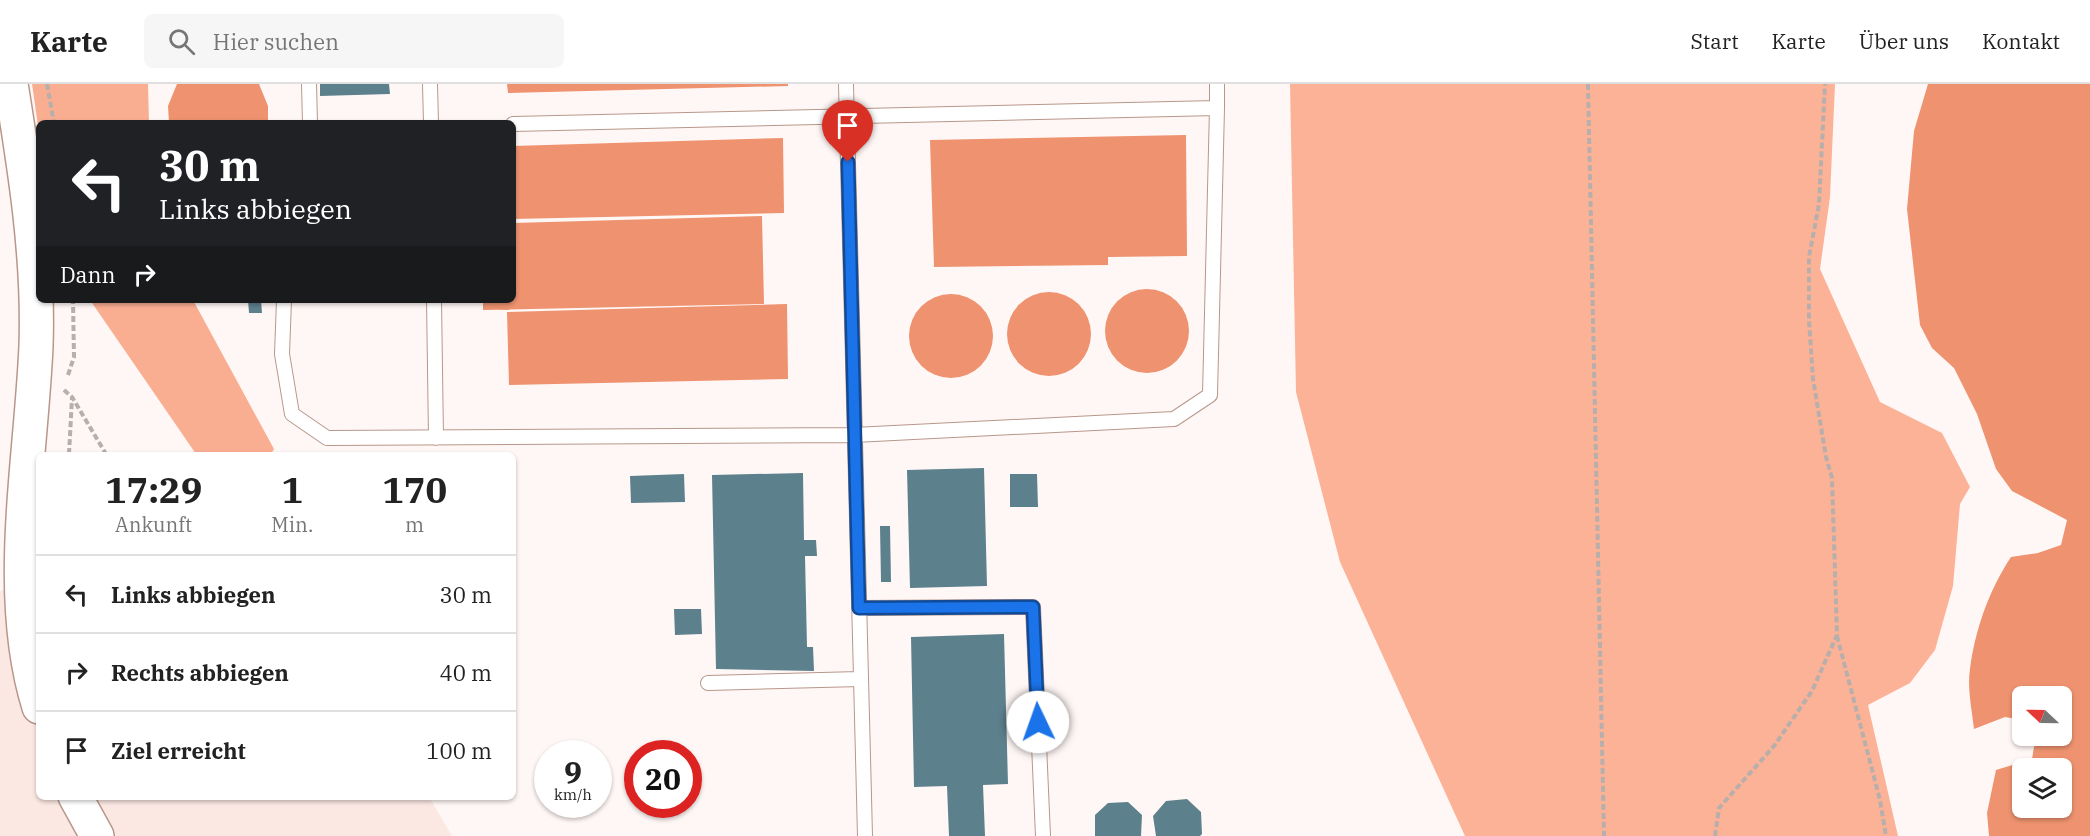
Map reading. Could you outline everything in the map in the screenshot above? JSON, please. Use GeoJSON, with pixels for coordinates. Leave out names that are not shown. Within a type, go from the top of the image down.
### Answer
{"type":"FeatureCollection","features":[{"type":"Feature","properties":{"kind":"street"},"geometry":{"type":"LineString","coordinates":[[11,84],[32,216],[36,281],[36,345],[24,530],[23,602],[29,675],[36,697]]}},
{"type":"Feature","properties":{"kind":"street"},"geometry":{"type":"LineString","coordinates":[[77,800],[97,836]]}},
{"type":"Feature","properties":{"kind":"lane"},"geometry":{"type":"LineString","coordinates":[[309,84],[310,120]]}},
{"type":"Feature","properties":{"kind":"lane"},"geometry":{"type":"LineString","coordinates":[[430,84],[431,120]]}},
{"type":"Feature","properties":{"kind":"lane"},"geometry":{"type":"LineString","coordinates":[[846,84],[865,836]]}},
{"type":"Feature","properties":{"kind":"lane"},"geometry":{"type":"LineString","coordinates":[[284,303],[282,354],[292,414],[327,438],[854,435],[1174,419],[1210,394],[1216,84]]}},
{"type":"Feature","properties":{"kind":"lane"},"geometry":{"type":"LineString","coordinates":[[516,124],[1217,108]]}},
{"type":"Feature","properties":{"kind":"lane"},"geometry":{"type":"LineString","coordinates":[[434,303],[436,438]]}},
{"type":"Feature","properties":{"kind":"lane"},"geometry":{"type":"LineString","coordinates":[[859,608],[1033,607],[1043,836]]}},
{"type":"Feature","properties":{"kind":"lane"},"geometry":{"type":"LineString","coordinates":[[708,683],[860,679]]}},
{"type":"Feature","properties":{"kind":"path"},"geometry":{"type":"LineString","coordinates":[[47,84],[53,120]]}},
{"type":"Feature","properties":{"kind":"path"},"geometry":{"type":"LineString","coordinates":[[1588,84],[1604,836]]}},
{"type":"Feature","properties":{"kind":"path"},"geometry":{"type":"LineString","coordinates":[[1825,84],[1819,204],[1809,257],[1809,320],[1813,380],[1826,457],[1832,478],[1837,635],[1880,800],[1886,836]]}},
{"type":"Feature","properties":{"kind":"path"},"geometry":{"type":"LineString","coordinates":[[63,390],[72,398],[105,452]]}},
{"type":"Feature","properties":{"kind":"path"},"geometry":{"type":"LineString","coordinates":[[69,452],[72,398]]}},
{"type":"Feature","properties":{"kind":"path"},"geometry":{"type":"LineString","coordinates":[[1715,836],[1719,808],[1774,746],[1812,691],[1837,635]]}},
{"type":"Feature","properties":{"kind":"shaded area"},"geometry":{"type":"Polygon","coordinates":[[[32,84],[148,84],[149,120],[37,120],[32,84]]]}},
{"type":"Feature","properties":{"kind":"shaded area"},"geometry":{"type":"Polygon","coordinates":[[[177,84],[259,84],[268,106],[268,120],[169,120],[168,106],[177,84]]]}},
{"type":"Feature","properties":{"kind":"shaded area"},"geometry":{"type":"Polygon","coordinates":[[[507,84],[788,84],[788,86],[508,93],[507,84]]]}},
{"type":"Feature","properties":{"kind":"shaded area"},"geometry":{"type":"Polygon","coordinates":[[[1290,84],[1835,84],[1830,197],[1820,269],[1880,402],[1942,433],[1970,487],[1960,504],[1953,586],[1935,650],[1910,683],[1868,705],[1898,836],[1465,836],[1340,562],[1296,392],[1290,84]]]}},
{"type":"Feature","properties":{"kind":"shaded area"},"geometry":{"type":"Polygon","coordinates":[[[1928,84],[2090,84],[2090,836],[1989,836],[1987,813],[1996,770],[2012,765],[2012,818],[2072,818],[2072,758],[2032,758],[2034,746],[2072,746],[2072,686],[2012,686],[2012,718],[2005,717],[1974,729],[1969,684],[1975,640],[1984,611],[2003,570],[2011,557],[2038,553],[2061,545],[2067,520],[2012,491],[1996,469],[1977,414],[1954,368],[1932,348],[1920,325],[1907,209],[1914,131],[1928,84]]]}},
{"type":"Feature","properties":{"kind":"shaded area"},"geometry":{"type":"Polygon","coordinates":[[[1186,135],[1187,256],[1108,257],[1108,265],[934,267],[930,140],[1186,135]]]}},
{"type":"Feature","properties":{"kind":"shaded area"},"geometry":{"type":"Polygon","coordinates":[[[783,138],[784,213],[516,219],[516,146],[783,138]]]}},
{"type":"Feature","properties":{"kind":"shaded area"},"geometry":{"type":"Polygon","coordinates":[[[762,216],[764,304],[483,310],[483,303],[516,303],[516,223],[762,216]]]}},
{"type":"Feature","properties":{"kind":"shaded area"},"geometry":{"type":"Polygon","coordinates":[[[1139,289],[1155,289],[1171,296],[1182,307],[1189,323],[1186,347],[1177,361],[1155,373],[1139,373],[1123,366],[1112,355],[1105,339],[1105,323],[1112,307],[1123,296],[1139,289]]]}},
{"type":"Feature","properties":{"kind":"shaded area"},"geometry":{"type":"Polygon","coordinates":[[[1041,292],[1057,292],[1073,299],[1084,310],[1091,326],[1088,350],[1079,364],[1057,376],[1041,376],[1025,369],[1014,358],[1007,342],[1007,326],[1014,310],[1025,299],[1041,292]]]}},
{"type":"Feature","properties":{"kind":"shaded area"},"geometry":{"type":"Polygon","coordinates":[[[943,294],[959,294],[975,301],[986,312],[993,328],[990,352],[981,366],[959,378],[943,378],[927,371],[916,360],[909,344],[909,328],[916,312],[927,301],[943,294]]]}},
{"type":"Feature","properties":{"kind":"shaded area"},"geometry":{"type":"Polygon","coordinates":[[[92,303],[195,303],[274,449],[272,452],[195,452],[92,303]]]}},
{"type":"Feature","properties":{"kind":"shaded area"},"geometry":{"type":"Polygon","coordinates":[[[787,304],[788,379],[509,385],[507,312],[787,304]]]}},
{"type":"Feature","properties":{"kind":"shaded area"},"geometry":{"type":"Polygon","coordinates":[[[36,578],[36,800],[431,800],[452,836],[0,836],[0,591],[36,578]]]}},
{"type":"Feature","properties":{"kind":"building"},"geometry":{"type":"Polygon","coordinates":[[[320,84],[389,84],[390,94],[320,96],[320,84]]]}},
{"type":"Feature","properties":{"kind":"building"},"geometry":{"type":"Polygon","coordinates":[[[248,303],[261,303],[262,313],[249,313],[248,303]]]}},
{"type":"Feature","properties":{"kind":"building"},"geometry":{"type":"Polygon","coordinates":[[[984,468],[987,586],[910,588],[907,470],[984,468]]]}},
{"type":"Feature","properties":{"kind":"building"},"geometry":{"type":"Polygon","coordinates":[[[803,473],[804,540],[816,540],[817,556],[805,556],[807,647],[813,647],[814,671],[716,669],[712,475],[803,473]]]}},
{"type":"Feature","properties":{"kind":"building"},"geometry":{"type":"Polygon","coordinates":[[[684,474],[685,502],[631,503],[630,476],[684,474]]]}},
{"type":"Feature","properties":{"kind":"building"},"geometry":{"type":"Polygon","coordinates":[[[1010,474],[1037,474],[1038,507],[1010,507],[1010,474]]]}},
{"type":"Feature","properties":{"kind":"building"},"geometry":{"type":"Polygon","coordinates":[[[880,526],[890,526],[891,582],[881,582],[880,526]]]}},
{"type":"Feature","properties":{"kind":"building"},"geometry":{"type":"Polygon","coordinates":[[[674,609],[701,609],[702,634],[675,635],[674,609]]]}},
{"type":"Feature","properties":{"kind":"building"},"geometry":{"type":"Polygon","coordinates":[[[1004,634],[1008,784],[983,785],[985,836],[949,836],[947,786],[914,787],[911,637],[1004,634]]]}},
{"type":"Feature","properties":{"kind":"building"},"geometry":{"type":"Polygon","coordinates":[[[1187,799],[1201,812],[1202,834],[1200,836],[1156,836],[1153,816],[1166,801],[1187,799]]]}},
{"type":"Feature","properties":{"kind":"building"},"geometry":{"type":"Polygon","coordinates":[[[1128,802],[1142,815],[1141,836],[1095,836],[1095,815],[1108,803],[1128,802]]]}},
{"type":"Feature","properties":{"kind":"route"},"geometry":{"type":"LineString","coordinates":[[848,162],[859,608],[1033,607],[1038,722]]}}]}
